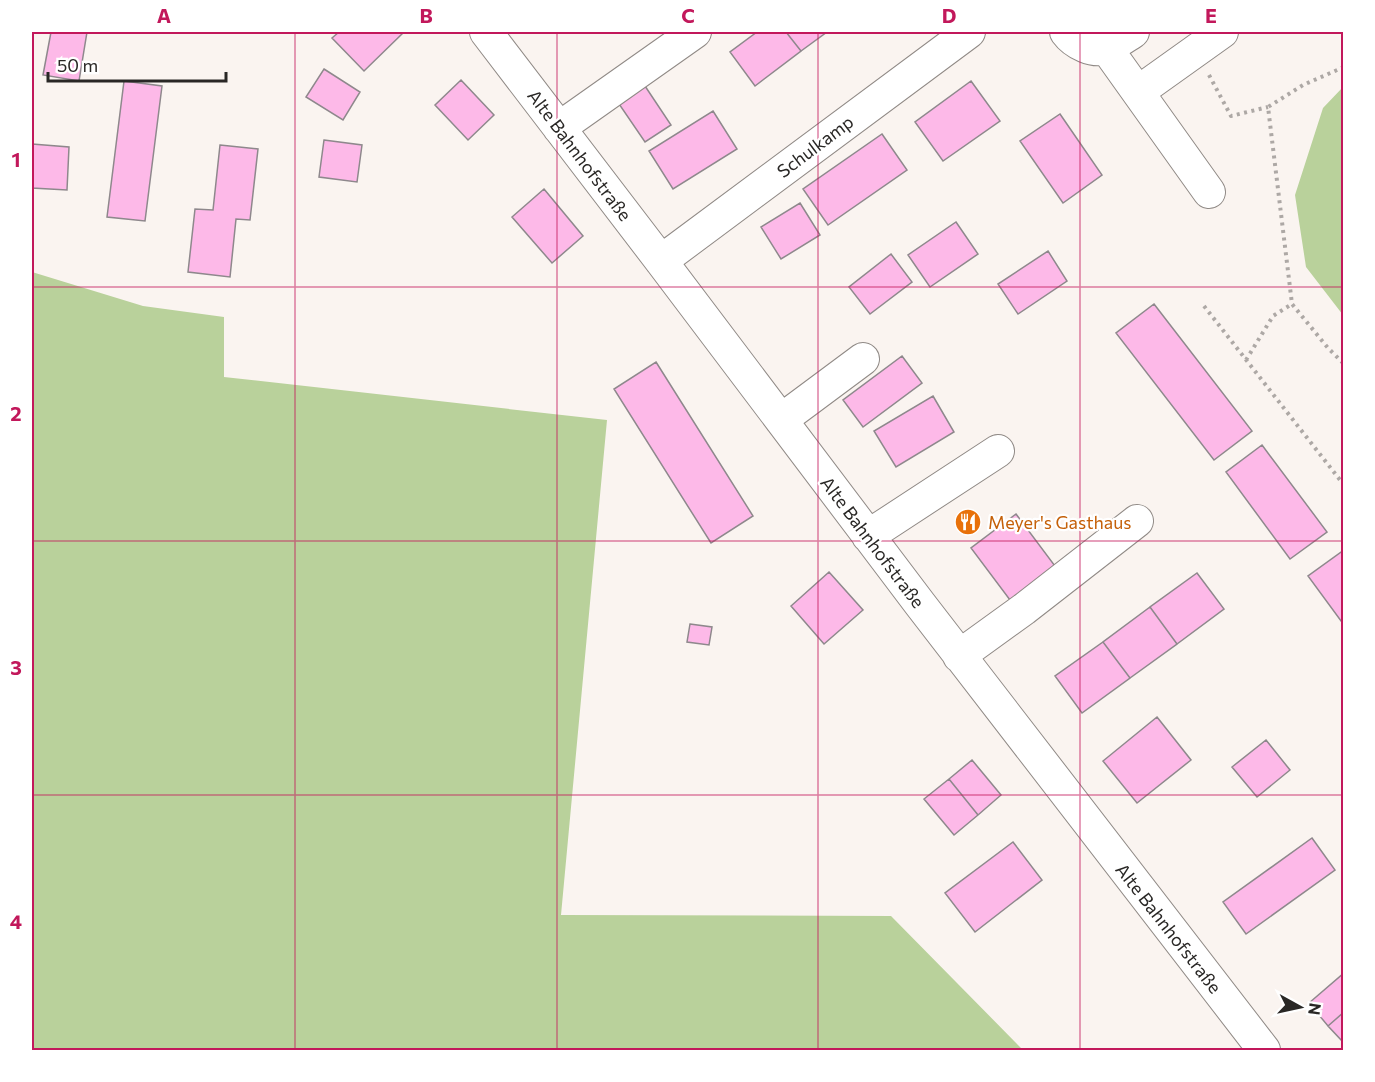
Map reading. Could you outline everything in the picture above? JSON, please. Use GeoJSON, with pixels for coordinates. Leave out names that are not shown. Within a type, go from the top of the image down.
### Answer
{"type":"FeatureCollection","features":[{"type":"Feature","properties":{"kind":"street","name":"Alte Bahnhofstraße"},"geometry":{"type":"LineString","coordinates":[[486,32],[868,536],[1264,1050]]}},
{"type":"Feature","properties":{"kind":"street"},"geometry":{"type":"LineString","coordinates":[[559,128],[695,32]]}},
{"type":"Feature","properties":{"kind":"street","name":"Schulkamp"},"geometry":{"type":"LineString","coordinates":[[661,261],[969,32]]}},
{"type":"Feature","properties":{"kind":"street"},"geometry":{"type":"LineString","coordinates":[[1066,32],[1077,42],[1096,50],[1107,49],[1133,32]]}},
{"type":"Feature","properties":{"kind":"street"},"geometry":{"type":"LineString","coordinates":[[1138,92],[1222,32]]}},
{"type":"Feature","properties":{"kind":"street"},"geometry":{"type":"LineString","coordinates":[[1107,49],[1209,192]]}},
{"type":"Feature","properties":{"kind":"street"},"geometry":{"type":"LineString","coordinates":[[781,420],[862,358]]}},
{"type":"Feature","properties":{"kind":"street"},"geometry":{"type":"LineString","coordinates":[[868,536],[998,451]]}},
{"type":"Feature","properties":{"kind":"street"},"geometry":{"type":"LineString","coordinates":[[960,656],[1137,521]]}},
{"type":"Feature","properties":{"kind":"path"},"geometry":{"type":"LineString","coordinates":[[1196,51],[1231,116],[1268,107],[1303,85],[1344,67]]}},
{"type":"Feature","properties":{"kind":"path"},"geometry":{"type":"LineString","coordinates":[[1268,107],[1292,304],[1344,364]]}},
{"type":"Feature","properties":{"kind":"path"},"geometry":{"type":"LineString","coordinates":[[1246,360],[1273,316],[1292,304]]}},
{"type":"Feature","properties":{"kind":"path"},"geometry":{"type":"LineString","coordinates":[[1204,306],[1344,485]]}},
{"type":"Feature","properties":{"kind":"green space"},"geometry":{"type":"Polygon","coordinates":[[[1343,87],[1343,315],[1306,267],[1295,195],[1323,108],[1343,87]]]}},
{"type":"Feature","properties":{"kind":"green space"},"geometry":{"type":"Polygon","coordinates":[[[32,272],[143,306],[224,317],[224,377],[607,420],[561,915],[891,916],[1023,1050],[32,1050],[32,272]]]}},
{"type":"Feature","properties":{"kind":"building"},"geometry":{"type":"Polygon","coordinates":[[[51,32],[87,32],[79,81],[43,75],[51,32]]]}},
{"type":"Feature","properties":{"kind":"building"},"geometry":{"type":"Polygon","coordinates":[[[339,32],[404,32],[364,71],[332,38],[339,32]]]}},
{"type":"Feature","properties":{"kind":"building"},"geometry":{"type":"Polygon","coordinates":[[[757,32],[786,32],[801,51],[755,86],[730,52],[757,32]]]}},
{"type":"Feature","properties":{"kind":"building"},"geometry":{"type":"Polygon","coordinates":[[[786,32],[827,32],[801,51],[786,32]]]}},
{"type":"Feature","properties":{"kind":"building"},"geometry":{"type":"Polygon","coordinates":[[[324,69],[360,92],[343,120],[306,97],[324,69]]]}},
{"type":"Feature","properties":{"kind":"building"},"geometry":{"type":"Polygon","coordinates":[[[461,80],[494,115],[468,140],[435,105],[461,80]]]}},
{"type":"Feature","properties":{"kind":"building"},"geometry":{"type":"Polygon","coordinates":[[[124,81],[162,86],[145,221],[107,217],[124,81]]]}},
{"type":"Feature","properties":{"kind":"building"},"geometry":{"type":"Polygon","coordinates":[[[971,81],[1000,121],[943,161],[915,122],[971,81]]]}},
{"type":"Feature","properties":{"kind":"building"},"geometry":{"type":"Polygon","coordinates":[[[643,83],[671,125],[645,142],[617,101],[643,83]]]}},
{"type":"Feature","properties":{"kind":"building"},"geometry":{"type":"Polygon","coordinates":[[[713,111],[737,149],[673,189],[649,151],[713,111]]]}},
{"type":"Feature","properties":{"kind":"building"},"geometry":{"type":"Polygon","coordinates":[[[1060,114],[1102,175],[1063,203],[1020,141],[1060,114]]]}},
{"type":"Feature","properties":{"kind":"building"},"geometry":{"type":"Polygon","coordinates":[[[882,134],[907,170],[828,225],[803,189],[882,134]]]}},
{"type":"Feature","properties":{"kind":"building"},"geometry":{"type":"Polygon","coordinates":[[[324,140],[362,145],[357,182],[319,177],[324,140]]]}},
{"type":"Feature","properties":{"kind":"building"},"geometry":{"type":"Polygon","coordinates":[[[32,144],[69,147],[67,190],[32,188],[32,144]]]}},
{"type":"Feature","properties":{"kind":"building"},"geometry":{"type":"Polygon","coordinates":[[[220,145],[258,149],[250,220],[236,219],[230,277],[188,272],[195,209],[213,210],[220,145]]]}},
{"type":"Feature","properties":{"kind":"building"},"geometry":{"type":"Polygon","coordinates":[[[544,189],[583,236],[552,263],[512,217],[544,189]]]}},
{"type":"Feature","properties":{"kind":"building"},"geometry":{"type":"Polygon","coordinates":[[[800,203],[820,235],[781,259],[761,227],[800,203]]]}},
{"type":"Feature","properties":{"kind":"building"},"geometry":{"type":"Polygon","coordinates":[[[956,222],[978,254],[930,287],[908,255],[956,222]]]}},
{"type":"Feature","properties":{"kind":"building"},"geometry":{"type":"Polygon","coordinates":[[[1048,251],[1067,281],[1018,314],[998,284],[1048,251]]]}},
{"type":"Feature","properties":{"kind":"building"},"geometry":{"type":"Polygon","coordinates":[[[891,254],[912,282],[870,314],[849,287],[891,254]]]}},
{"type":"Feature","properties":{"kind":"building"},"geometry":{"type":"Polygon","coordinates":[[[1154,304],[1252,431],[1214,460],[1116,333],[1154,304]]]}},
{"type":"Feature","properties":{"kind":"building"},"geometry":{"type":"Polygon","coordinates":[[[902,356],[922,383],[863,427],[843,400],[902,356]]]}},
{"type":"Feature","properties":{"kind":"building"},"geometry":{"type":"Polygon","coordinates":[[[656,362],[753,516],[711,543],[614,389],[656,362]]]}},
{"type":"Feature","properties":{"kind":"building"},"geometry":{"type":"Polygon","coordinates":[[[933,396],[954,432],[896,467],[874,431],[933,396]]]}},
{"type":"Feature","properties":{"kind":"building"},"geometry":{"type":"Polygon","coordinates":[[[1262,445],[1327,532],[1290,559],[1226,472],[1262,445]]]}},
{"type":"Feature","properties":{"kind":"building"},"geometry":{"type":"Polygon","coordinates":[[[1016,514],[1055,566],[1010,600],[971,548],[1016,514]]]}},
{"type":"Feature","properties":{"kind":"building"},"geometry":{"type":"Polygon","coordinates":[[[1344,550],[1344,625],[1308,576],[1344,550]]]}},
{"type":"Feature","properties":{"kind":"building"},"geometry":{"type":"Polygon","coordinates":[[[829,572],[863,610],[824,644],[791,606],[829,572]]]}},
{"type":"Feature","properties":{"kind":"building"},"geometry":{"type":"Polygon","coordinates":[[[1197,573],[1224,609],[1177,644],[1150,607],[1197,573]]]}},
{"type":"Feature","properties":{"kind":"building"},"geometry":{"type":"Polygon","coordinates":[[[1150,607],[1177,644],[1130,678],[1103,642],[1150,607]]]}},
{"type":"Feature","properties":{"kind":"building"},"geometry":{"type":"Polygon","coordinates":[[[690,624],[712,627],[709,645],[687,642],[690,624]]]}},
{"type":"Feature","properties":{"kind":"building"},"geometry":{"type":"Polygon","coordinates":[[[1103,642],[1130,678],[1082,713],[1055,676],[1103,642]]]}},
{"type":"Feature","properties":{"kind":"building"},"geometry":{"type":"Polygon","coordinates":[[[1157,717],[1191,760],[1137,803],[1103,761],[1157,717]]]}},
{"type":"Feature","properties":{"kind":"building"},"geometry":{"type":"Polygon","coordinates":[[[1266,740],[1290,770],[1257,797],[1232,767],[1266,740]]]}},
{"type":"Feature","properties":{"kind":"building"},"geometry":{"type":"Polygon","coordinates":[[[972,760],[1001,795],[978,815],[949,779],[972,760]]]}},
{"type":"Feature","properties":{"kind":"building"},"geometry":{"type":"Polygon","coordinates":[[[949,779],[978,815],[954,835],[924,799],[949,779]]]}},
{"type":"Feature","properties":{"kind":"building"},"geometry":{"type":"Polygon","coordinates":[[[1312,838],[1335,870],[1246,934],[1223,902],[1312,838]]]}},
{"type":"Feature","properties":{"kind":"building"},"geometry":{"type":"Polygon","coordinates":[[[1013,842],[1042,880],[975,932],[945,893],[1013,842]]]}},
{"type":"Feature","properties":{"kind":"building"},"geometry":{"type":"Polygon","coordinates":[[[1344,973],[1344,1012],[1328,1026],[1309,1003],[1344,973]]]}},
{"type":"Feature","properties":{"kind":"building"},"geometry":{"type":"Polygon","coordinates":[[[1344,1012],[1344,1043],[1328,1026],[1344,1012]]]}},
{"type":"Feature","properties":{"kind":"place","name":"Meyer's Gasthaus"},"geometry":{"type":"Point","coordinates":[968,522]}}]}
